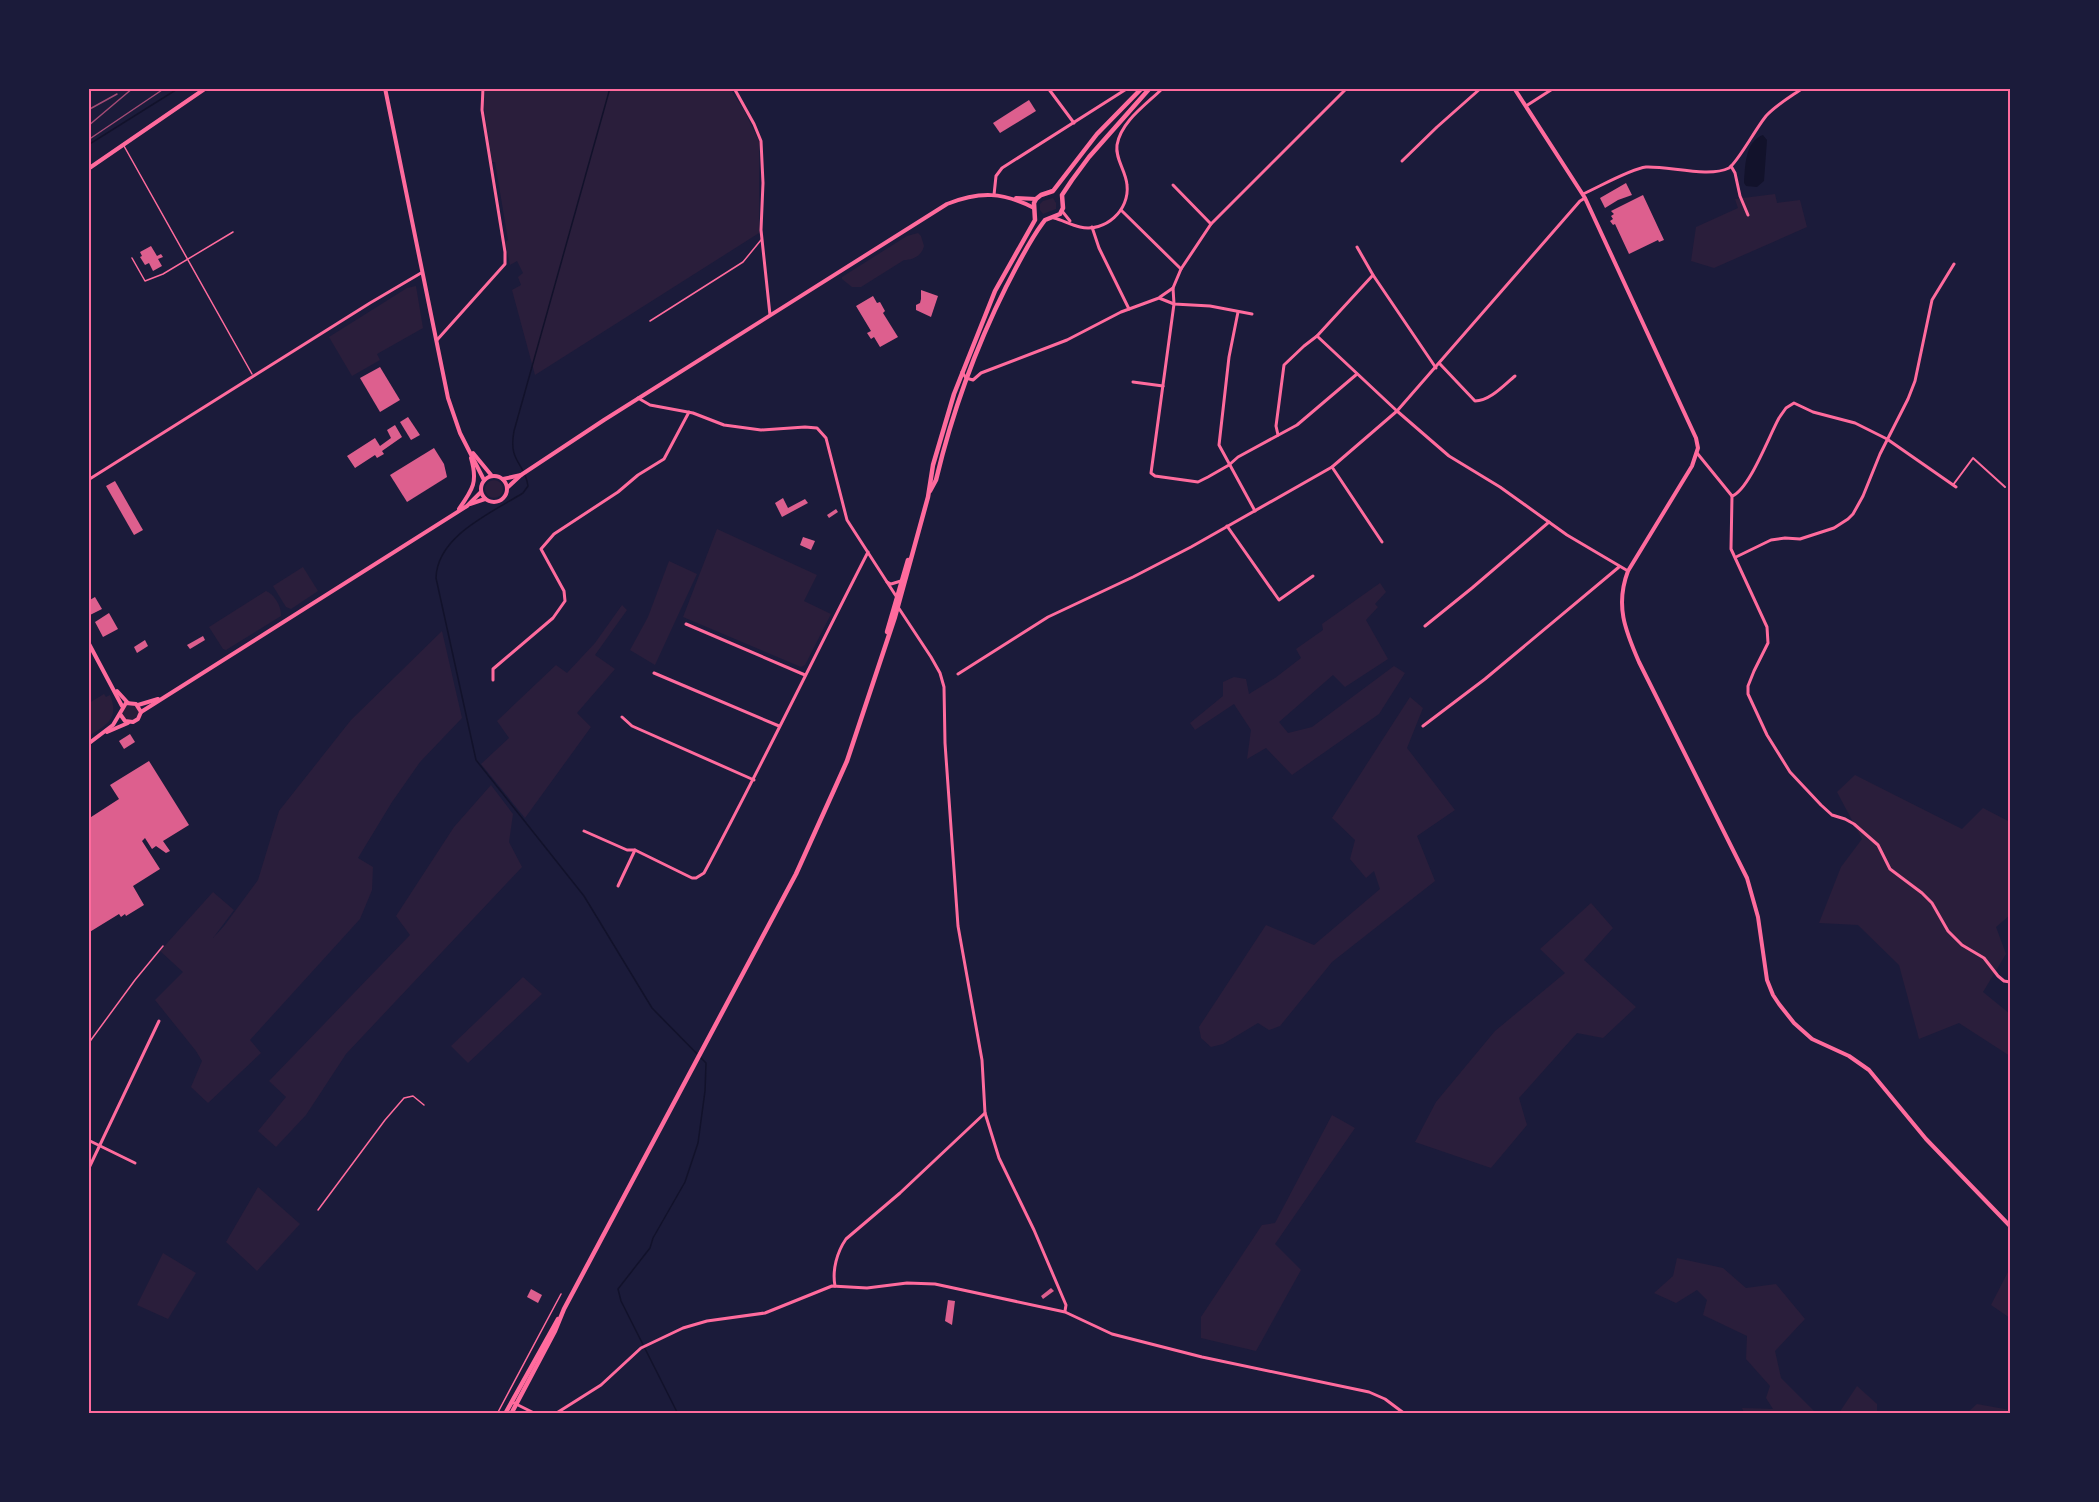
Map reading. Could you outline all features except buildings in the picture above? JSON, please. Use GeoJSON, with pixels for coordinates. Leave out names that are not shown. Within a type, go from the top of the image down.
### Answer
{"type":"FeatureCollection","features":[{"type":"Feature","properties":{"kind":"main road"},"geometry":{"type":"LineString","coordinates":[[1051,193],[1096,134],[1142,88]]}},
{"type":"Feature","properties":{"kind":"main road"},"geometry":{"type":"LineString","coordinates":[[928,496],[936,480],[966,378],[995,310],[1026,249],[1046,220],[1054,218],[1062,211],[1062,195],[1089,157],[1150,88]]}},
{"type":"Feature","properties":{"kind":"main road"},"geometry":{"type":"LineString","coordinates":[[882,654],[896,596],[928,496],[933,465],[962,372],[995,291],[1032,225],[1036,199],[1041,195],[1051,193],[1056,195],[1061,202]]}},
{"type":"Feature","properties":{"kind":"main road"},"geometry":{"type":"LineString","coordinates":[[1035,211],[1046,220]]}},
{"type":"Feature","properties":{"kind":"main road"},"geometry":{"type":"LineString","coordinates":[[511,1413],[551,1329],[564,1309],[702,1052],[815,836],[847,761],[898,608],[914,543]]}},
{"type":"Feature","properties":{"kind":"main road"},"geometry":{"type":"LineString","coordinates":[[505,1413],[514,1403]]}},
{"type":"Feature","properties":{"kind":"street"},"geometry":{"type":"LineString","coordinates":[[88,169],[206,88]]}},
{"type":"Feature","properties":{"kind":"street"},"geometry":{"type":"LineString","coordinates":[[385,88],[448,398],[460,433],[483,480],[481,492],[467,506]]}},
{"type":"Feature","properties":{"kind":"street"},"geometry":{"type":"LineString","coordinates":[[436,341],[505,264],[481,101],[483,88]]}},
{"type":"Feature","properties":{"kind":"street"},"geometry":{"type":"LineString","coordinates":[[734,88],[761,141],[762,239],[770,315]]}},
{"type":"Feature","properties":{"kind":"street"},"geometry":{"type":"LineString","coordinates":[[1048,88],[1074,123]]}},
{"type":"Feature","properties":{"kind":"street"},"geometry":{"type":"LineString","coordinates":[[994,195],[998,172],[1128,88]]}},
{"type":"Feature","properties":{"kind":"street"},"geometry":{"type":"LineString","coordinates":[[1054,218],[1079,227],[1092,227],[1107,223],[1121,210],[1125,203],[1128,186],[1118,156],[1117,145],[1120,134],[1132,118],[1163,88]]}},
{"type":"Feature","properties":{"kind":"street"},"geometry":{"type":"LineString","coordinates":[[1347,88],[1211,224],[1181,269],[1173,288],[1174,304],[1151,473],[1155,476],[1198,482],[1297,425],[1357,374]]}},
{"type":"Feature","properties":{"kind":"street"},"geometry":{"type":"LineString","coordinates":[[1402,161],[1481,88]]}},
{"type":"Feature","properties":{"kind":"street"},"geometry":{"type":"LineString","coordinates":[[1514,88],[1584,196],[1698,443],[1697,453],[1683,483],[1628,571],[1621,599],[1626,628],[1639,662],[1747,878],[1756,908],[1767,980],[1773,995],[1788,1016],[1805,1033],[1821,1044],[1849,1056],[1869,1070],[1926,1139],[2010,1226]]}},
{"type":"Feature","properties":{"kind":"street"},"geometry":{"type":"LineString","coordinates":[[1526,106],[1554,88]]}},
{"type":"Feature","properties":{"kind":"street"},"geometry":{"type":"LineString","coordinates":[[958,674],[1048,617],[1133,577],[1332,466],[1397,411],[1584,196],[1646,167],[1720,171],[1731,166],[1766,117],[1803,88]]}},
{"type":"Feature","properties":{"kind":"street"},"geometry":{"type":"LineString","coordinates":[[1731,166],[1748,215]]}},
{"type":"Feature","properties":{"kind":"street"},"geometry":{"type":"LineString","coordinates":[[1173,185],[1211,224]]}},
{"type":"Feature","properties":{"kind":"street"},"geometry":{"type":"LineString","coordinates":[[507,488],[526,471],[638,398],[947,204],[972,196],[994,195],[1036,199]]}},
{"type":"Feature","properties":{"kind":"street"},"geometry":{"type":"LineString","coordinates":[[1012,198],[1035,211]]}},
{"type":"Feature","properties":{"kind":"street"},"geometry":{"type":"LineString","coordinates":[[1121,210],[1181,269]]}},
{"type":"Feature","properties":{"kind":"street"},"geometry":{"type":"LineString","coordinates":[[1062,211],[1071,223]]}},
{"type":"Feature","properties":{"kind":"street"},"geometry":{"type":"LineString","coordinates":[[1092,227],[1099,248],[1129,309]]}},
{"type":"Feature","properties":{"kind":"street"},"geometry":{"type":"LineString","coordinates":[[1357,247],[1373,275],[1436,368]]}},
{"type":"Feature","properties":{"kind":"street"},"geometry":{"type":"LineString","coordinates":[[1736,557],[1771,540],[1800,539],[1834,528],[1848,519],[1863,496],[1915,381],[1932,300],[1954,264]]}},
{"type":"Feature","properties":{"kind":"street"},"geometry":{"type":"LineString","coordinates":[[88,480],[421,273]]}},
{"type":"Feature","properties":{"kind":"street"},"geometry":{"type":"LineString","coordinates":[[1278,435],[1275,426],[1284,365],[1317,336],[1373,275]]}},
{"type":"Feature","properties":{"kind":"street"},"geometry":{"type":"LineString","coordinates":[[962,372],[966,378],[976,379],[981,373],[1067,340],[1129,309],[1159,298],[1173,288]]}},
{"type":"Feature","properties":{"kind":"street"},"geometry":{"type":"LineString","coordinates":[[1159,298],[1174,304],[1210,306],[1252,314]]}},
{"type":"Feature","properties":{"kind":"street"},"geometry":{"type":"LineString","coordinates":[[1238,312],[1232,336],[1219,444],[1255,511]]}},
{"type":"Feature","properties":{"kind":"street"},"geometry":{"type":"LineString","coordinates":[[1317,336],[1449,456],[1628,571]]}},
{"type":"Feature","properties":{"kind":"street"},"geometry":{"type":"LineString","coordinates":[[1440,364],[1475,401],[1487,398],[1515,376]]}},
{"type":"Feature","properties":{"kind":"street"},"geometry":{"type":"LineString","coordinates":[[1133,382],[1163,386]]}},
{"type":"Feature","properties":{"kind":"street"},"geometry":{"type":"LineString","coordinates":[[638,398],[651,405],[689,412],[716,423],[736,427],[761,429],[805,426],[822,432],[826,438],[847,520],[896,596]]}},
{"type":"Feature","properties":{"kind":"street"},"geometry":{"type":"LineString","coordinates":[[1731,496],[1742,490],[1747,483],[1779,418],[1791,404],[1855,423],[1887,440],[1954,486],[1973,458],[2005,487]]}},
{"type":"Feature","properties":{"kind":"street"},"geometry":{"type":"LineString","coordinates":[[493,680],[493,669],[553,618],[565,601],[564,591],[541,549],[554,534],[663,459],[689,412]]}},
{"type":"Feature","properties":{"kind":"street"},"geometry":{"type":"LineString","coordinates":[[469,449],[492,476],[503,479],[521,475]]}},
{"type":"Feature","properties":{"kind":"street"},"geometry":{"type":"LineString","coordinates":[[457,512],[474,486],[476,474],[469,449]]}},
{"type":"Feature","properties":{"kind":"street"},"geometry":{"type":"LineString","coordinates":[[1697,453],[1731,496],[1731,549],[1767,627],[1769,638],[1766,648],[1748,686],[1748,694],[1756,715],[1791,772],[1832,815],[1854,824],[1878,845],[1890,869],[1932,903],[1948,931],[1962,945],[1984,958],[2004,981],[2010,982]]}},
{"type":"Feature","properties":{"kind":"street"},"geometry":{"type":"LineString","coordinates":[[1332,466],[1382,542]]}},
{"type":"Feature","properties":{"kind":"street"},"geometry":{"type":"LineString","coordinates":[[483,480],[492,476]]}},
{"type":"Feature","properties":{"kind":"street"},"geometry":{"type":"LineString","coordinates":[[481,492],[485,499],[492,502],[501,500],[506,495],[507,488],[503,479]]}},
{"type":"Feature","properties":{"kind":"street"},"geometry":{"type":"LineString","coordinates":[[88,744],[104,734],[137,720],[141,712],[164,696],[457,512],[485,499]]}},
{"type":"Feature","properties":{"kind":"street"},"geometry":{"type":"LineString","coordinates":[[1425,626],[1549,522]]}},
{"type":"Feature","properties":{"kind":"street"},"geometry":{"type":"LineString","coordinates":[[1227,526],[1279,600],[1313,576]]}},
{"type":"Feature","properties":{"kind":"street"},"geometry":{"type":"LineString","coordinates":[[584,831],[627,850],[634,850],[687,876],[696,878],[704,873],[754,780],[868,552]]}},
{"type":"Feature","properties":{"kind":"street"},"geometry":{"type":"LineString","coordinates":[[1423,726],[1485,679],[1619,567]]}},
{"type":"Feature","properties":{"kind":"street"},"geometry":{"type":"LineString","coordinates":[[885,581],[891,584],[901,581]]}},
{"type":"Feature","properties":{"kind":"street"},"geometry":{"type":"LineString","coordinates":[[898,608],[931,657],[940,673],[944,687],[945,743],[958,926],[982,1060],[985,1113],[999,1158],[1045,1255],[1066,1305],[1065,1312]]}},
{"type":"Feature","properties":{"kind":"street"},"geometry":{"type":"LineString","coordinates":[[686,624],[805,675]]}},
{"type":"Feature","properties":{"kind":"street"},"geometry":{"type":"LineString","coordinates":[[88,642],[122,706],[120,714],[104,734]]}},
{"type":"Feature","properties":{"kind":"street"},"geometry":{"type":"LineString","coordinates":[[654,674],[779,726]]}},
{"type":"Feature","properties":{"kind":"street"},"geometry":{"type":"LineString","coordinates":[[113,686],[128,703],[138,705],[164,696]]}},
{"type":"Feature","properties":{"kind":"street"},"geometry":{"type":"LineString","coordinates":[[122,706],[128,703]]}},
{"type":"Feature","properties":{"kind":"street"},"geometry":{"type":"LineString","coordinates":[[138,705],[141,712]]}},
{"type":"Feature","properties":{"kind":"street"},"geometry":{"type":"LineString","coordinates":[[120,714],[123,720],[130,723]]}},
{"type":"Feature","properties":{"kind":"street"},"geometry":{"type":"LineString","coordinates":[[622,717],[632,726],[754,780]]}},
{"type":"Feature","properties":{"kind":"street"},"geometry":{"type":"LineString","coordinates":[[618,886],[634,850]]}},
{"type":"Feature","properties":{"kind":"street"},"geometry":{"type":"LineString","coordinates":[[88,1170],[159,1021]]}},
{"type":"Feature","properties":{"kind":"street"},"geometry":{"type":"LineString","coordinates":[[835,1286],[835,1266],[846,1239],[900,1193],[985,1113]]}},
{"type":"Feature","properties":{"kind":"street"},"geometry":{"type":"LineString","coordinates":[[88,1140],[135,1163]]}},
{"type":"Feature","properties":{"kind":"street"},"geometry":{"type":"LineString","coordinates":[[555,1413],[602,1385],[641,1348],[666,1334],[698,1323],[765,1313],[835,1286],[867,1288],[907,1283],[930,1284],[1065,1312],[1101,1329],[1128,1338],[1213,1360],[1369,1392],[1405,1413]]}},
{"type":"Feature","properties":{"kind":"street"},"geometry":{"type":"LineString","coordinates":[[514,1403],[536,1413]]}},
{"type":"Feature","properties":{"kind":"lane"},"geometry":{"type":"LineString","coordinates":[[124,145],[254,377]]}},
{"type":"Feature","properties":{"kind":"lane"},"geometry":{"type":"LineString","coordinates":[[132,258],[145,281],[162,274],[233,232]]}},
{"type":"Feature","properties":{"kind":"lane"},"geometry":{"type":"LineString","coordinates":[[650,321],[743,262],[762,239]]}},
{"type":"Feature","properties":{"kind":"lane"},"geometry":{"type":"LineString","coordinates":[[497,1413],[561,1294]]}},
{"type":"Feature","properties":{"kind":"path"},"geometry":{"type":"LineString","coordinates":[[88,1044],[163,946]]}},
{"type":"Feature","properties":{"kind":"path"},"geometry":{"type":"LineString","coordinates":[[318,1210],[404,1098],[413,1096],[424,1105]]}},
{"type":"Feature","properties":{"kind":"shaded area"},"geometry":{"type":"Polygon","coordinates":[[[485,89],[730,89],[744,110],[759,141],[759,233],[535,375],[512,290],[521,285],[518,277],[523,273],[517,261],[510,265],[505,242],[508,240],[495,162],[492,162],[483,102],[485,89]]]}},
{"type":"Feature","properties":{"kind":"shaded area"},"geometry":{"type":"Polygon","coordinates":[[[1763,135],[1767,140],[1764,181],[1757,187],[1746,186],[1744,183],[1745,170],[1749,149],[1757,138],[1763,135]]]}},
{"type":"Feature","properties":{"kind":"shaded area"},"geometry":{"type":"Polygon","coordinates":[[[1775,194],[1777,203],[1800,200],[1807,227],[1714,268],[1691,261],[1696,227],[1738,208],[1735,199],[1775,194]]]}},
{"type":"Feature","properties":{"kind":"shaded area"},"geometry":{"type":"Polygon","coordinates":[[[1053,198],[1056,209],[1043,214],[1040,204],[1053,198]]]}},
{"type":"Feature","properties":{"kind":"shaded area"},"geometry":{"type":"Polygon","coordinates":[[[918,233],[924,246],[917,256],[904,260],[861,287],[852,287],[842,279],[907,236],[918,233]]]}},
{"type":"Feature","properties":{"kind":"shaded area"},"geometry":{"type":"Polygon","coordinates":[[[416,286],[423,328],[377,354],[380,360],[352,376],[329,337],[407,288],[416,286]]]}},
{"type":"Feature","properties":{"kind":"shaded area"},"geometry":{"type":"Polygon","coordinates":[[[490,480],[498,480],[503,485],[501,496],[490,498],[485,493],[485,485],[490,480]]]}},
{"type":"Feature","properties":{"kind":"shaded area"},"geometry":{"type":"Polygon","coordinates":[[[717,529],[817,575],[804,601],[831,614],[805,665],[801,667],[683,617],[717,529]]]}},
{"type":"Feature","properties":{"kind":"shaded area"},"geometry":{"type":"Polygon","coordinates":[[[669,561],[697,574],[655,665],[630,650],[648,617],[669,561]]]}},
{"type":"Feature","properties":{"kind":"shaded area"},"geometry":{"type":"Polygon","coordinates":[[[303,567],[318,591],[291,609],[286,607],[273,586],[303,567]]]}},
{"type":"Feature","properties":{"kind":"shaded area"},"geometry":{"type":"Polygon","coordinates":[[[1380,583],[1386,592],[1375,604],[1378,607],[1366,620],[1388,659],[1345,687],[1333,675],[1279,722],[1288,733],[1312,727],[1394,666],[1405,673],[1379,714],[1292,775],[1266,748],[1247,759],[1251,730],[1234,704],[1195,730],[1190,723],[1223,696],[1223,682],[1234,677],[1246,679],[1249,694],[1275,678],[1301,658],[1296,649],[1323,630],[1322,624],[1380,583]]]}},
{"type":"Feature","properties":{"kind":"shaded area"},"geometry":{"type":"Polygon","coordinates":[[[266,591],[277,601],[281,616],[226,650],[223,649],[209,627],[266,591]]]}},
{"type":"Feature","properties":{"kind":"shaded area"},"geometry":{"type":"Polygon","coordinates":[[[622,605],[627,610],[595,655],[615,669],[577,713],[591,727],[525,818],[481,764],[509,738],[497,721],[556,665],[567,673],[595,643],[622,605]]]}},
{"type":"Feature","properties":{"kind":"shaded area"},"geometry":{"type":"Polygon","coordinates":[[[442,631],[462,718],[420,762],[392,802],[358,858],[373,867],[372,890],[360,919],[250,1040],[261,1053],[208,1103],[191,1087],[202,1061],[155,1000],[183,972],[160,951],[213,892],[234,910],[213,938],[224,926],[258,880],[279,811],[351,720],[442,631]]]}},
{"type":"Feature","properties":{"kind":"shaded area"},"geometry":{"type":"Polygon","coordinates":[[[104,694],[106,697],[110,695],[113,703],[112,716],[106,725],[89,736],[89,703],[104,694]]]}},
{"type":"Feature","properties":{"kind":"shaded area"},"geometry":{"type":"Polygon","coordinates":[[[1410,697],[1423,708],[1407,748],[1455,810],[1417,836],[1435,881],[1332,962],[1280,1026],[1269,1030],[1258,1023],[1223,1044],[1211,1047],[1201,1038],[1199,1027],[1266,925],[1314,945],[1380,889],[1374,871],[1366,878],[1350,859],[1355,840],[1332,818],[1410,697]]]}},
{"type":"Feature","properties":{"kind":"shaded area"},"geometry":{"type":"Polygon","coordinates":[[[131,705],[137,707],[139,713],[137,719],[131,721],[125,719],[123,713],[125,707],[131,705]]]}},
{"type":"Feature","properties":{"kind":"shaded area"},"geometry":{"type":"Polygon","coordinates":[[[1855,775],[1962,829],[1983,808],[2010,822],[2010,915],[1996,927],[2006,954],[1983,992],[2010,1014],[2010,1056],[1959,1023],[1919,1039],[1899,965],[1858,925],[1819,923],[1841,867],[1862,839],[1837,792],[1855,775]]]}},
{"type":"Feature","properties":{"kind":"shaded area"},"geometry":{"type":"Polygon","coordinates":[[[491,785],[513,814],[509,842],[522,867],[346,1054],[306,1115],[276,1147],[258,1131],[286,1097],[269,1081],[410,935],[396,916],[454,827],[491,785]]]}},
{"type":"Feature","properties":{"kind":"shaded area"},"geometry":{"type":"Polygon","coordinates":[[[1591,903],[1613,928],[1584,960],[1636,1007],[1603,1038],[1577,1033],[1519,1098],[1527,1125],[1491,1168],[1415,1142],[1436,1102],[1495,1031],[1565,973],[1540,949],[1591,903]]]}},
{"type":"Feature","properties":{"kind":"shaded area"},"geometry":{"type":"Polygon","coordinates":[[[523,977],[542,994],[468,1063],[451,1046],[523,977]]]}},
{"type":"Feature","properties":{"kind":"shaded area"},"geometry":{"type":"Polygon","coordinates":[[[1332,1115],[1355,1128],[1275,1244],[1301,1270],[1256,1351],[1201,1338],[1201,1317],[1262,1225],[1275,1223],[1332,1115]]]}},
{"type":"Feature","properties":{"kind":"shaded area"},"geometry":{"type":"Polygon","coordinates":[[[258,1187],[300,1224],[257,1271],[226,1242],[258,1187]]]}},
{"type":"Feature","properties":{"kind":"shaded area"},"geometry":{"type":"Polygon","coordinates":[[[163,1253],[196,1273],[168,1319],[137,1305],[163,1253]]]}},
{"type":"Feature","properties":{"kind":"shaded area"},"geometry":{"type":"Polygon","coordinates":[[[1677,1258],[1723,1268],[1746,1288],[1776,1284],[1805,1319],[1775,1351],[1781,1378],[1816,1413],[1744,1413],[1742,1408],[1773,1409],[1766,1398],[1770,1386],[1746,1359],[1747,1336],[1703,1315],[1707,1300],[1697,1290],[1676,1303],[1654,1293],[1673,1276],[1677,1258]]]}},
{"type":"Feature","properties":{"kind":"shaded area"},"geometry":{"type":"Polygon","coordinates":[[[2010,1268],[2010,1318],[1991,1305],[2010,1268]]]}},
{"type":"Feature","properties":{"kind":"shaded area"},"geometry":{"type":"Polygon","coordinates":[[[1857,1386],[1877,1404],[1877,1413],[1839,1413],[1857,1386]]]}},
{"type":"Feature","properties":{"kind":"shaded area"},"geometry":{"type":"Polygon","coordinates":[[[1977,1404],[2010,1410],[2010,1413],[1967,1413],[1977,1404]]]}},
{"type":"Feature","properties":{"kind":"waterway"},"geometry":{"type":"LineString","coordinates":[[88,145],[179,88]]}},
{"type":"Feature","properties":{"kind":"waterway"},"geometry":{"type":"LineString","coordinates":[[610,88],[514,431],[513,450],[528,486],[523,493],[468,527],[456,538],[439,563],[436,578],[476,760],[584,896],[652,1008],[706,1063],[698,1143],[685,1182],[653,1238],[650,1248],[618,1289],[621,1301],[678,1414]]}},
{"type":"Feature","properties":{"kind":"railway"},"geometry":{"type":"LineString","coordinates":[[88,91],[101,88]]}},
{"type":"Feature","properties":{"kind":"railway"},"geometry":{"type":"LineString","coordinates":[[88,126],[133,88]]}},
{"type":"Feature","properties":{"kind":"railway"},"geometry":{"type":"LineString","coordinates":[[88,140],[165,88]]}},
{"type":"Feature","properties":{"kind":"railway"},"geometry":{"type":"LineString","coordinates":[[88,110],[117,94]]}}]}
